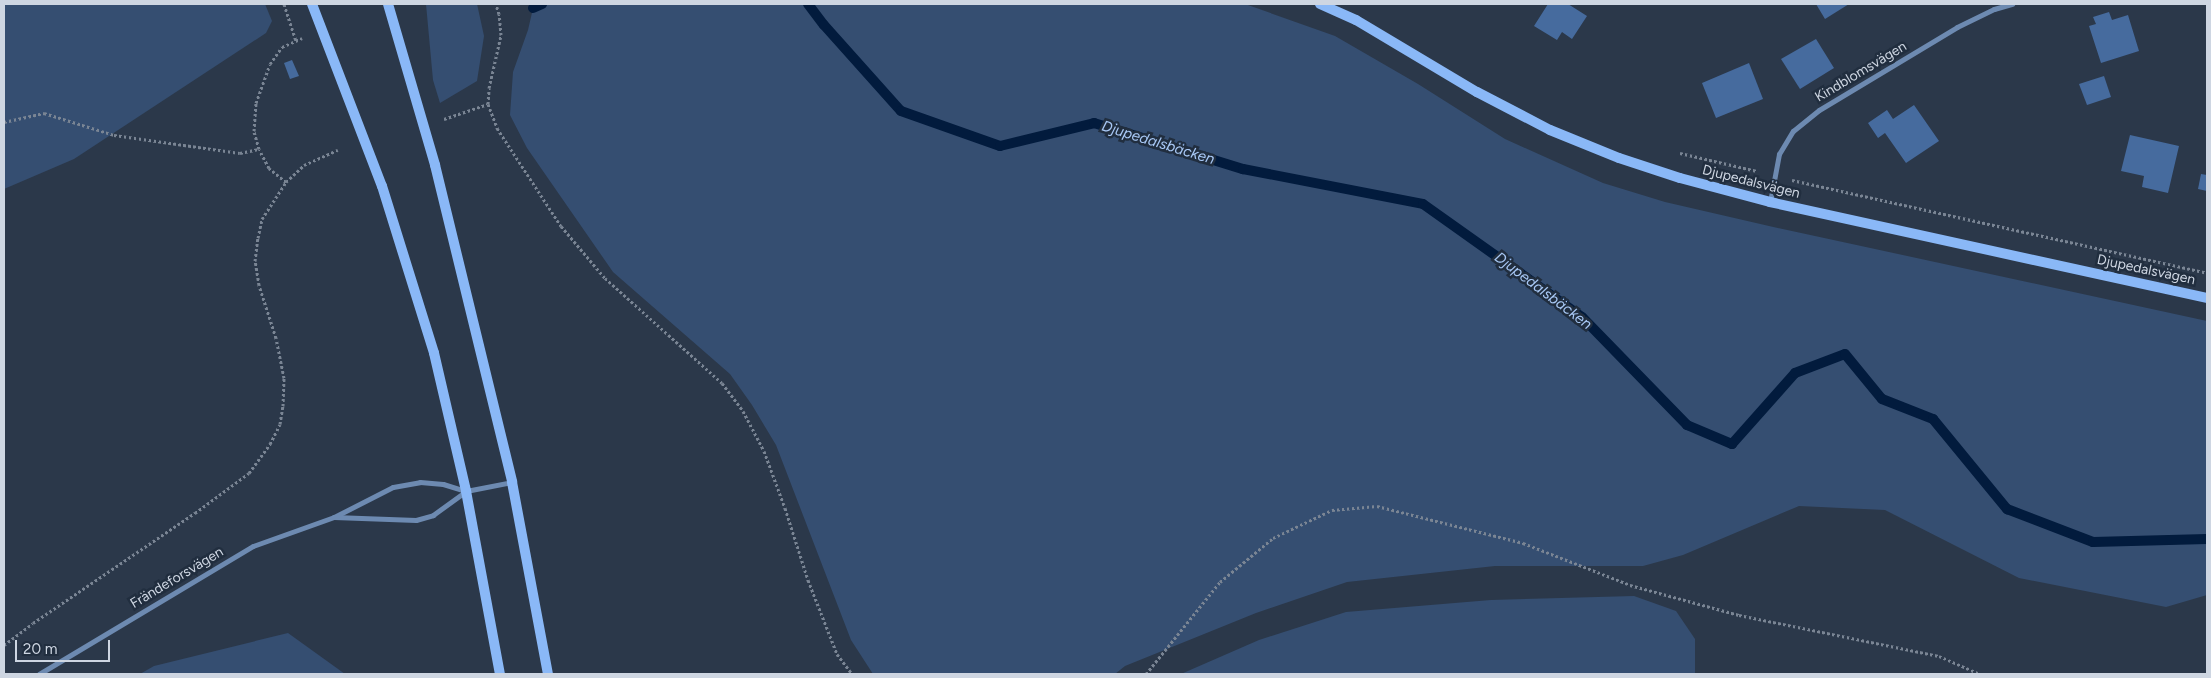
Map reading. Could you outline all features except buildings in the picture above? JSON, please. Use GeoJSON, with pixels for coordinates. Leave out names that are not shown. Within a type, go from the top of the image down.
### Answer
{"type":"FeatureCollection","features":[{"type":"Feature","properties":{"kind":"main road"},"geometry":{"type":"LineString","coordinates":[[312,4],[382,186],[434,353],[466,491],[500,674]]}},
{"type":"Feature","properties":{"kind":"main road"},"geometry":{"type":"LineString","coordinates":[[388,4],[435,165],[512,482],[548,674]]}},
{"type":"Feature","properties":{"kind":"main road","name":"Djupedalsvägen"},"geometry":{"type":"LineString","coordinates":[[1320,4],[1356,20],[1477,92],[1550,130],[1619,158],[1680,178],[1770,202],[2207,298]]}},
{"type":"Feature","properties":{"kind":"street","name":"Kindblomsvägen"},"geometry":{"type":"LineString","coordinates":[[1770,202],[1779,154],[1793,131],[1819,110],[1957,27],[1994,9],[2012,4]]}},
{"type":"Feature","properties":{"kind":"street","name":"Frändeforsvägen"},"geometry":{"type":"LineString","coordinates":[[39,674],[253,546],[334,517],[393,487],[420,482],[443,484],[466,491]]}},
{"type":"Feature","properties":{"kind":"street","name":"Frändeforsvägen"},"geometry":{"type":"LineString","coordinates":[[334,517],[416,520],[433,515],[466,491],[512,482]]}},
{"type":"Feature","properties":{"kind":"path"},"geometry":{"type":"LineString","coordinates":[[284,4],[296,41]]}},
{"type":"Feature","properties":{"kind":"path"},"geometry":{"type":"LineString","coordinates":[[496,4],[501,35],[489,88],[488,104],[497,128],[561,226],[605,278],[722,383],[743,412],[764,451],[808,580],[837,654],[852,674]]}},
{"type":"Feature","properties":{"kind":"path"},"geometry":{"type":"LineString","coordinates":[[286,182],[269,168],[259,149],[254,131],[256,103],[270,64],[282,47],[307,36]]}},
{"type":"Feature","properties":{"kind":"path"},"geometry":{"type":"LineString","coordinates":[[442,120],[488,104]]}},
{"type":"Feature","properties":{"kind":"path"},"geometry":{"type":"LineString","coordinates":[[4,122],[44,112],[114,135],[240,153],[259,149]]}},
{"type":"Feature","properties":{"kind":"path"},"geometry":{"type":"LineString","coordinates":[[4,645],[33,622],[195,513],[249,473],[270,444],[280,424],[284,378],[276,338],[259,285],[255,261],[262,219],[286,182],[304,165],[338,150]]}},
{"type":"Feature","properties":{"kind":"path"},"geometry":{"type":"LineString","coordinates":[[1146,674],[1220,582],[1273,538],[1332,510],[1377,506],[1523,543],[1630,585],[1739,615],[1939,656],[1980,674]]}},
{"type":"Feature","properties":{"kind":"shaded area"},"geometry":{"type":"Polygon","coordinates":[[[4,4],[265,4],[272,21],[266,33],[74,159],[4,189],[4,4]]]}},
{"type":"Feature","properties":{"kind":"shaded area"},"geometry":{"type":"Polygon","coordinates":[[[426,4],[477,4],[484,36],[477,81],[440,103],[433,80],[426,4]]]}},
{"type":"Feature","properties":{"kind":"shaded area"},"geometry":{"type":"Polygon","coordinates":[[[534,4],[1245,4],[1335,36],[1418,84],[1505,139],[1603,183],[1665,202],[1769,226],[2207,321],[2207,595],[2166,607],[2019,578],[1885,510],[1799,506],[1683,555],[1643,566],[1495,566],[1347,582],[1256,613],[1125,666],[1115,674],[873,674],[851,640],[776,445],[752,405],[730,374],[613,272],[527,148],[510,115],[513,72],[528,30],[534,4]]]}},
{"type":"Feature","properties":{"kind":"shaded area"},"geometry":{"type":"Polygon","coordinates":[[[1634,596],[1676,611],[1695,639],[1695,674],[1181,674],[1259,640],[1346,612],[1491,600],[1634,596]]]}},
{"type":"Feature","properties":{"kind":"shaded area"},"geometry":{"type":"Polygon","coordinates":[[[288,633],[345,674],[140,674],[154,666],[288,633]]]}},
{"type":"Feature","properties":{"kind":"waterway","name":"Djupedalsbäcken"},"geometry":{"type":"LineString","coordinates":[[533,8],[542,4]]}},
{"type":"Feature","properties":{"kind":"waterway","name":"Djupedalsbäcken"},"geometry":{"type":"LineString","coordinates":[[808,4],[824,25],[901,111],[1000,146],[1094,123],[1243,169],[1423,204],[1582,317],[1687,425],[1732,444],[1795,373],[1845,354],[1882,399],[1933,419],[2007,509],[2093,542],[2207,539]]}}]}
